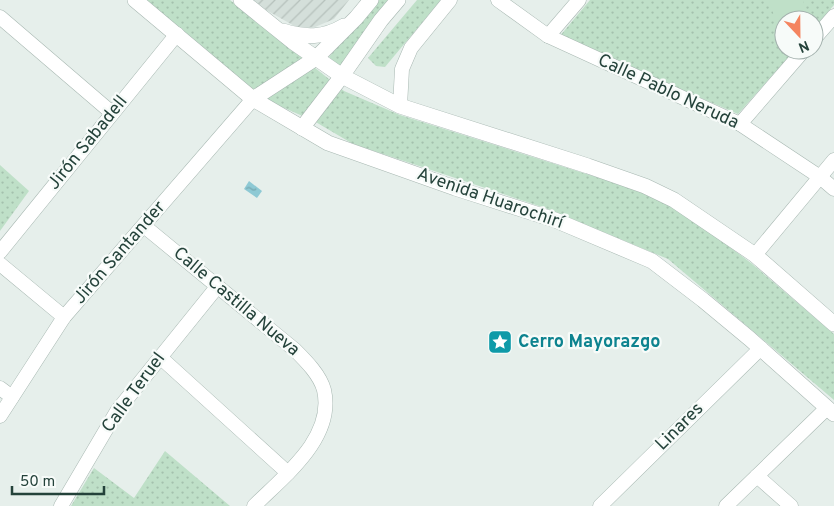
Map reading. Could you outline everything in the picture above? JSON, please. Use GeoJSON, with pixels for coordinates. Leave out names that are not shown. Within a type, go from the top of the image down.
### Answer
{"type":"FeatureCollection","features":[{"type":"Feature","properties":{"kind":"street","name":"Avenida Huarochirí"},"geometry":{"type":"LineString","coordinates":[[136,0],[253,99],[328,143],[455,188],[555,220],[652,262],[703,300],[761,348],[831,411]]}},
{"type":"Feature","properties":{"kind":"street"},"geometry":{"type":"LineString","coordinates":[[241,0],[278,30],[342,76],[400,106],[645,186],[674,200],[754,255],[834,324]]}},
{"type":"Feature","properties":{"kind":"street"},"geometry":{"type":"LineString","coordinates":[[253,99],[316,58],[356,18],[371,0]]}},
{"type":"Feature","properties":{"kind":"street"},"geometry":{"type":"LineString","coordinates":[[302,128],[342,76],[381,20],[398,0]]}},
{"type":"Feature","properties":{"kind":"street"},"geometry":{"type":"LineString","coordinates":[[400,106],[402,69],[412,48],[450,0]]}},
{"type":"Feature","properties":{"kind":"street","name":"Calle Pablo Neruda"},"geometry":{"type":"LineString","coordinates":[[498,0],[548,36],[740,124],[820,177],[834,189]]}},
{"type":"Feature","properties":{"kind":"street"},"geometry":{"type":"LineString","coordinates":[[548,36],[579,0]]}},
{"type":"Feature","properties":{"kind":"street"},"geometry":{"type":"LineString","coordinates":[[824,28],[834,16]]}},
{"type":"Feature","properties":{"kind":"street"},"geometry":{"type":"LineString","coordinates":[[0,17],[112,113]]}},
{"type":"Feature","properties":{"kind":"street"},"geometry":{"type":"LineString","coordinates":[[278,30],[298,36],[310,37],[336,31],[356,18]]}},
{"type":"Feature","properties":{"kind":"street","name":"Jirón Sabadell"},"geometry":{"type":"LineString","coordinates":[[0,252],[177,34]]}},
{"type":"Feature","properties":{"kind":"street"},"geometry":{"type":"LineString","coordinates":[[740,124],[795,60]]}},
{"type":"Feature","properties":{"kind":"street","name":"Jirón Santander"},"geometry":{"type":"LineString","coordinates":[[0,416],[64,317],[253,99]]}},
{"type":"Feature","properties":{"kind":"street"},"geometry":{"type":"LineString","coordinates":[[754,255],[834,160]]}},
{"type":"Feature","properties":{"kind":"street","name":"Calle Castilla Nueva"},"geometry":{"type":"LineString","coordinates":[[144,226],[296,350],[310,366],[324,389],[326,415],[313,444],[288,473],[254,506]]}},
{"type":"Feature","properties":{"kind":"street"},"geometry":{"type":"LineString","coordinates":[[0,264],[64,317]]}},
{"type":"Feature","properties":{"kind":"street","name":"Calle Teruel"},"geometry":{"type":"LineString","coordinates":[[61,506],[117,411],[218,287]]}},
{"type":"Feature","properties":{"kind":"street","name":"Linares"},"geometry":{"type":"LineString","coordinates":[[600,506],[761,348]]}},
{"type":"Feature","properties":{"kind":"street"},"geometry":{"type":"LineString","coordinates":[[160,357],[288,473]]}},
{"type":"Feature","properties":{"kind":"street"},"geometry":{"type":"LineString","coordinates":[[0,388],[12,397]]}},
{"type":"Feature","properties":{"kind":"street"},"geometry":{"type":"LineString","coordinates":[[726,506],[831,411]]}},
{"type":"Feature","properties":{"kind":"street"},"geometry":{"type":"LineString","coordinates":[[758,476],[791,506]]}},
{"type":"Feature","properties":{"kind":"shaded area"},"geometry":{"type":"Polygon","coordinates":[[[251,0],[349,0],[334,19],[315,27],[298,28],[251,0]]]}},
{"type":"Feature","properties":{"kind":"green space"},"geometry":{"type":"Polygon","coordinates":[[[144,0],[230,0],[344,91],[400,115],[650,194],[675,206],[751,263],[834,334],[834,400],[668,259],[545,208],[353,144],[314,121],[266,100],[216,61],[144,0]]]}},
{"type":"Feature","properties":{"kind":"green space"},"geometry":{"type":"Polygon","coordinates":[[[376,0],[389,0],[340,68],[329,57],[376,0]]]}},
{"type":"Feature","properties":{"kind":"green space"},"geometry":{"type":"Polygon","coordinates":[[[417,0],[441,0],[385,67],[376,66],[368,58],[417,0]]]}},
{"type":"Feature","properties":{"kind":"green space"},"geometry":{"type":"Polygon","coordinates":[[[590,0],[834,0],[834,5],[824,16],[824,10],[774,10],[774,60],[786,60],[738,114],[559,37],[590,0]]]}},
{"type":"Feature","properties":{"kind":"green space"},"geometry":{"type":"Polygon","coordinates":[[[769,0],[803,0],[806,10],[774,10],[774,16],[769,0]]]}},
{"type":"Feature","properties":{"kind":"green space"},"geometry":{"type":"Polygon","coordinates":[[[0,165],[29,191],[0,231],[0,165]]]}},
{"type":"Feature","properties":{"kind":"green space"},"geometry":{"type":"Polygon","coordinates":[[[165,451],[230,506],[71,506],[94,468],[134,498],[165,451]]]}},
{"type":"Feature","properties":{"kind":"water"},"geometry":{"type":"Polygon","coordinates":[[[249,181],[262,191],[257,198],[244,189],[249,181]]]}},
{"type":"Feature","properties":{"kind":"place","name":"Cerro Mayorazgo"},"geometry":{"type":"Point","coordinates":[500,342]}}]}
